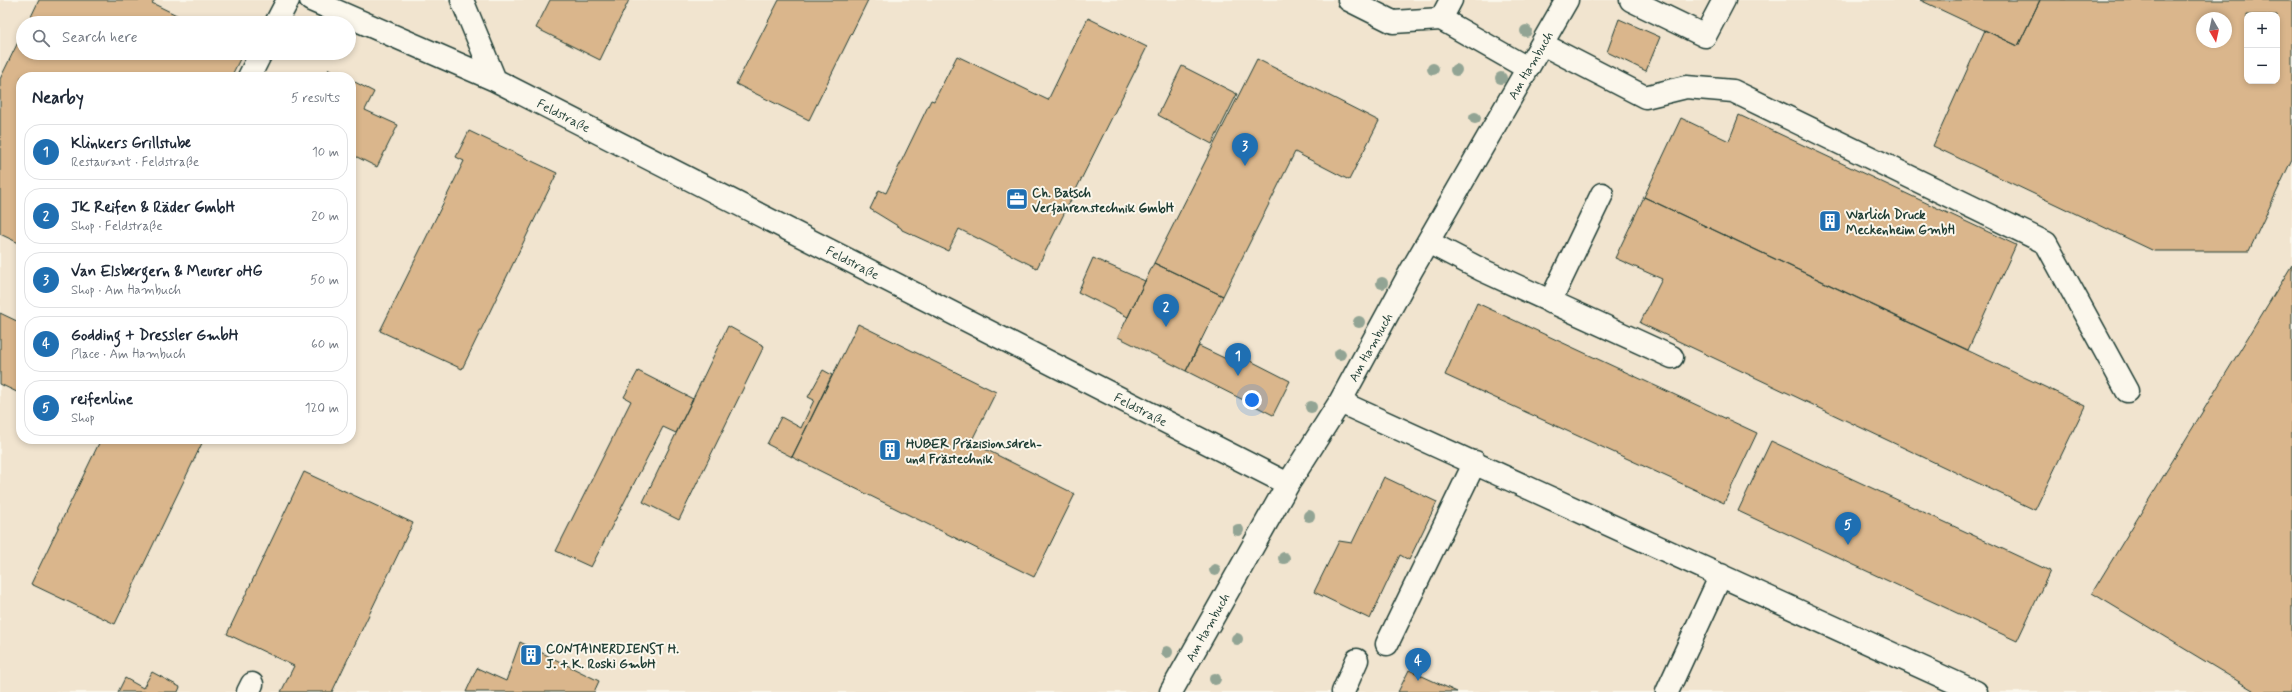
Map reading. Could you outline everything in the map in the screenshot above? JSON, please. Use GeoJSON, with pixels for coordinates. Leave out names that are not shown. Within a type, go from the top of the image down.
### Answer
{"type":"FeatureCollection","features":[{"type":"Feature","properties":{"kind":"street"},"geometry":{"type":"LineString","coordinates":[[280,16],[288,0]]}},
{"type":"Feature","properties":{"kind":"street","name":"Feldstraße"},"geometry":{"type":"LineString","coordinates":[[311,0],[348,16]]}},
{"type":"Feature","properties":{"kind":"street"},"geometry":{"type":"LineString","coordinates":[[462,0],[495,80]]}},
{"type":"Feature","properties":{"kind":"street"},"geometry":{"type":"LineString","coordinates":[[1349,0],[1393,22],[1446,9],[1527,68]]}},
{"type":"Feature","properties":{"kind":"street","name":"Am Hambuch"},"geometry":{"type":"LineString","coordinates":[[1171,692],[1288,484],[1340,402],[1428,242],[1567,0]]}},
{"type":"Feature","properties":{"kind":"street"},"geometry":{"type":"LineString","coordinates":[[1631,0],[1705,36],[1724,0]]}},
{"type":"Feature","properties":{"kind":"street","name":"Feldstraße"},"geometry":{"type":"LineString","coordinates":[[356,20],[495,80],[1288,484]]}},
{"type":"Feature","properties":{"kind":"street"},"geometry":{"type":"LineString","coordinates":[[1542,44],[1645,97],[1686,86],[1733,91],[2046,243],[2127,391]]}},
{"type":"Feature","properties":{"kind":"street"},"geometry":{"type":"LineString","coordinates":[[252,72],[258,60]]}},
{"type":"Feature","properties":{"kind":"street"},"geometry":{"type":"LineString","coordinates":[[1550,302],[1602,194]]}},
{"type":"Feature","properties":{"kind":"street"},"geometry":{"type":"LineString","coordinates":[[1428,242],[1482,270],[1672,357]]}},
{"type":"Feature","properties":{"kind":"street"},"geometry":{"type":"LineString","coordinates":[[1340,402],[1404,432],[1475,462],[1976,692]]}},
{"type":"Feature","properties":{"kind":"street"},"geometry":{"type":"LineString","coordinates":[[1387,644],[1475,462]]}},
{"type":"Feature","properties":{"kind":"street"},"geometry":{"type":"LineString","coordinates":[[1667,692],[1721,575]]}},
{"type":"Feature","properties":{"kind":"street"},"geometry":{"type":"LineString","coordinates":[[1343,692],[1357,660]]}},
{"type":"Feature","properties":{"kind":"shaded area"},"geometry":{"type":"Polygon","coordinates":[[[0,0],[2292,0],[2292,692],[0,692],[0,0]]]}},
{"type":"Feature","properties":{"kind":"building"},"geometry":{"type":"Polygon","coordinates":[[[39,0],[154,0],[152,3],[179,16],[31,16],[39,0]]]}},
{"type":"Feature","properties":{"kind":"building"},"geometry":{"type":"Polygon","coordinates":[[[550,0],[629,0],[600,60],[536,28],[550,0]]]}},
{"type":"Feature","properties":{"kind":"building"},"geometry":{"type":"Polygon","coordinates":[[[779,0],[868,0],[809,120],[736,84],[779,0]]]}},
{"type":"Feature","properties":{"kind":"building"},"geometry":{"type":"Polygon","coordinates":[[[1920,0],[2040,0],[2018,46],[1920,0]]]}},
{"type":"Feature","properties":{"kind":"building"},"geometry":{"type":"Polygon","coordinates":[[[2040,0],[2292,0],[2292,159],[2249,251],[2154,251],[1933,146],[1985,30],[2018,46],[2040,0]]]}},
{"type":"Feature","properties":{"kind":"building"},"geometry":{"type":"Polygon","coordinates":[[[1088,18],[1147,47],[1037,268],[959,229],[948,251],[902,230],[870,209],[879,190],[886,193],[931,100],[934,101],[957,56],[1048,100],[1088,18]]]}},
{"type":"Feature","properties":{"kind":"building"},"geometry":{"type":"Polygon","coordinates":[[[1619,19],[1660,37],[1646,71],[1607,52],[1619,19]]]}},
{"type":"Feature","properties":{"kind":"building"},"geometry":{"type":"Polygon","coordinates":[[[16,46],[16,60],[240,60],[234,72],[16,72],[16,242],[0,234],[0,79],[16,46]]]}},
{"type":"Feature","properties":{"kind":"building"},"geometry":{"type":"Polygon","coordinates":[[[1257,59],[1379,121],[1349,180],[1295,152],[1223,296],[1154,263],[1257,59]]]}},
{"type":"Feature","properties":{"kind":"building"},"geometry":{"type":"Polygon","coordinates":[[[1182,66],[1237,94],[1212,144],[1158,115],[1182,66]]]}},
{"type":"Feature","properties":{"kind":"building"},"geometry":{"type":"Polygon","coordinates":[[[329,69],[335,72],[328,72],[329,69]]]}},
{"type":"Feature","properties":{"kind":"building"},"geometry":{"type":"Polygon","coordinates":[[[356,83],[374,92],[365,110],[398,125],[377,167],[356,156],[356,83]]]}},
{"type":"Feature","properties":{"kind":"building","name":"Warlich Druck Meckenheim GmbH"},"geometry":{"type":"Polygon","coordinates":[[[1739,115],[2016,245],[1968,350],[1644,197],[1681,118],[1729,141],[1739,115]]]}},
{"type":"Feature","properties":{"kind":"building"},"geometry":{"type":"Polygon","coordinates":[[[469,131],[557,173],[462,369],[380,331],[464,161],[456,157],[469,131]]]}},
{"type":"Feature","properties":{"kind":"building"},"geometry":{"type":"Polygon","coordinates":[[[1644,197],[2085,406],[2035,510],[1640,323],[1662,279],[1615,258],[1644,197]]]}},
{"type":"Feature","properties":{"kind":"building"},"geometry":{"type":"Polygon","coordinates":[[[1093,258],[1145,281],[1128,317],[1078,292],[1093,258]]]}},
{"type":"Feature","properties":{"kind":"building"},"geometry":{"type":"Polygon","coordinates":[[[1154,263],[1223,296],[1186,371],[1118,337],[1154,263]]]}},
{"type":"Feature","properties":{"kind":"building"},"geometry":{"type":"Polygon","coordinates":[[[2292,265],[2292,692],[2256,692],[2092,593],[2292,265]]]}},
{"type":"Feature","properties":{"kind":"building"},"geometry":{"type":"Polygon","coordinates":[[[1477,303],[1757,433],[1724,503],[1445,375],[1477,303]]]}},
{"type":"Feature","properties":{"kind":"building"},"geometry":{"type":"Polygon","coordinates":[[[0,313],[16,321],[16,392],[0,384],[0,313]]]}},
{"type":"Feature","properties":{"kind":"building","name":"HUBER Präzisionsdreh- und Frästechnik"},"geometry":{"type":"Polygon","coordinates":[[[858,324],[996,392],[971,442],[1075,494],[1034,577],[792,457],[858,324]]]}},
{"type":"Feature","properties":{"kind":"building"},"geometry":{"type":"Polygon","coordinates":[[[728,326],[764,346],[679,520],[643,502],[728,326]]]}},
{"type":"Feature","properties":{"kind":"building"},"geometry":{"type":"Polygon","coordinates":[[[1199,346],[1241,366],[1245,358],[1290,381],[1273,415],[1186,371],[1199,346]]]}},
{"type":"Feature","properties":{"kind":"building"},"geometry":{"type":"Polygon","coordinates":[[[823,370],[832,375],[792,457],[767,444],[781,417],[801,428],[814,400],[808,397],[823,370]]]}},
{"type":"Feature","properties":{"kind":"building"},"geometry":{"type":"Polygon","coordinates":[[[638,371],[693,399],[676,433],[663,427],[591,567],[556,551],[631,401],[624,397],[638,371]]]}},
{"type":"Feature","properties":{"kind":"building"},"geometry":{"type":"Polygon","coordinates":[[[1771,441],[2050,571],[2017,641],[1738,511],[1771,441]]]}},
{"type":"Feature","properties":{"kind":"building"},"geometry":{"type":"Polygon","coordinates":[[[99,444],[202,444],[115,624],[31,584],[99,444]]]}},
{"type":"Feature","properties":{"kind":"building"},"geometry":{"type":"Polygon","coordinates":[[[304,472],[413,523],[332,692],[281,692],[294,666],[227,634],[304,472]]]}},
{"type":"Feature","properties":{"kind":"building"},"geometry":{"type":"Polygon","coordinates":[[[1384,477],[1437,502],[1409,560],[1400,555],[1370,619],[1314,592],[1339,541],[1352,543],[1384,477]]]}},
{"type":"Feature","properties":{"kind":"building","name":"CONTAINERDIENST H. J. + K. Roski GmbH"},"geometry":{"type":"Polygon","coordinates":[[[520,642],[599,681],[594,692],[466,692],[477,668],[506,681],[520,642]]]}},
{"type":"Feature","properties":{"kind":"building"},"geometry":{"type":"Polygon","coordinates":[[[1409,670],[1457,692],[1398,692],[1409,670]]]}},
{"type":"Feature","properties":{"kind":"building"},"geometry":{"type":"Polygon","coordinates":[[[152,672],[180,687],[178,692],[118,692],[125,678],[143,688],[152,672]]]}},
{"type":"Feature","properties":{"kind":"place","name":"Van Elsbergern & Meurer oHG"},"geometry":{"type":"Point","coordinates":[1245,166]}},
{"type":"Feature","properties":{"kind":"place","name":"Ch. Batsch Verfahrenstechnik GmbH"},"geometry":{"type":"Point","coordinates":[1017,199]}},
{"type":"Feature","properties":{"kind":"place","name":"Warlich Druck Meckenheim GmbH"},"geometry":{"type":"Point","coordinates":[1830,221]}},
{"type":"Feature","properties":{"kind":"place","name":"JK Reifen & Räder GmbH"},"geometry":{"type":"Point","coordinates":[1166,327]}},
{"type":"Feature","properties":{"kind":"place","name":"Klinkers Grillstube"},"geometry":{"type":"Point","coordinates":[1238,376]}},
{"type":"Feature","properties":{"kind":"place","name":"HUBER Präzisionsdreh- und Frästechnik"},"geometry":{"type":"Point","coordinates":[890,450]}},
{"type":"Feature","properties":{"kind":"place","name":"reifenline"},"geometry":{"type":"Point","coordinates":[1848,545]}},
{"type":"Feature","properties":{"kind":"place","name":"CONTAINERDIENST H. J. + K. Roski GmbH"},"geometry":{"type":"Point","coordinates":[531,655]}},
{"type":"Feature","properties":{"kind":"place","name":"Godding + Dressler GmbH"},"geometry":{"type":"Point","coordinates":[1418,681]}}]}
